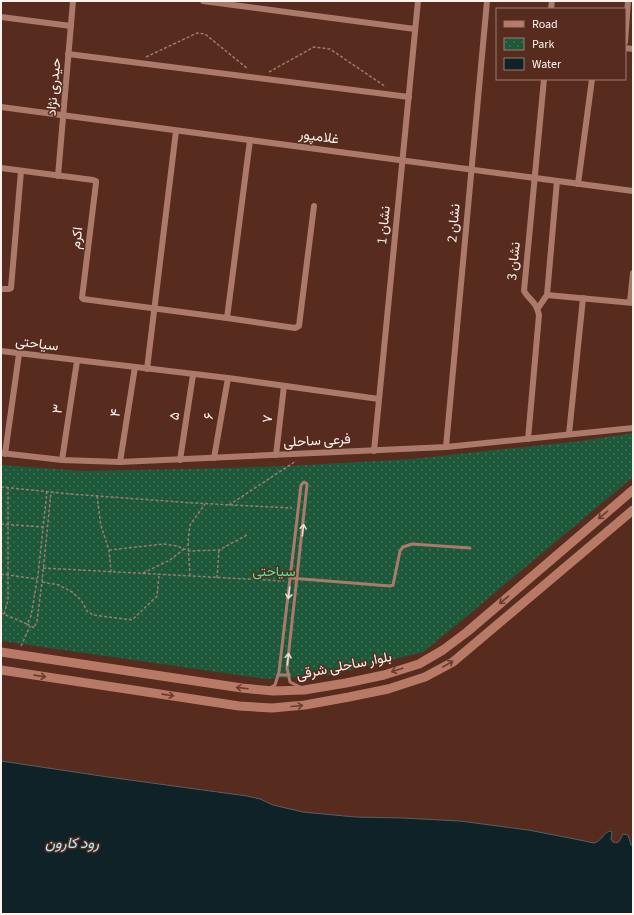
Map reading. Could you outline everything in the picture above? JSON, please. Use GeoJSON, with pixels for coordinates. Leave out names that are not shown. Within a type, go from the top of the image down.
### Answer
{"type":"FeatureCollection","features":[{"type":"Feature","properties":{"kind":"main road","name":"بلوار ساحلی شرقی"},"geometry":{"type":"LineString","coordinates":[[1,652],[242,688],[273,691],[304,690],[384,675],[419,664],[443,650],[467,632],[633,490]]}},
{"type":"Feature","properties":{"kind":"main road","name":"بلوار ساحلی شرقی"},"geometry":{"type":"LineString","coordinates":[[1,670],[239,706],[272,708],[306,705],[349,698],[425,677],[453,662],[633,510]]}},
{"type":"Feature","properties":{"kind":"street","name":"حیدری نژاد"},"geometry":{"type":"LineString","coordinates":[[58,176],[73,1]]}},
{"type":"Feature","properties":{"kind":"street"},"geometry":{"type":"LineString","coordinates":[[203,1],[227,2],[416,29]]}},
{"type":"Feature","properties":{"kind":"street","name":"نشان 1"},"geometry":{"type":"LineString","coordinates":[[374,451],[418,1]]}},
{"type":"Feature","properties":{"kind":"street","name":"نشان 2"},"geometry":{"type":"LineString","coordinates":[[446,447],[487,1]]}},
{"type":"Feature","properties":{"kind":"street"},"geometry":{"type":"LineString","coordinates":[[626,28],[628,1]]}},
{"type":"Feature","properties":{"kind":"street"},"geometry":{"type":"LineString","coordinates":[[1,17],[71,26]]}},
{"type":"Feature","properties":{"kind":"street"},"geometry":{"type":"LineString","coordinates":[[68,54],[409,97]]}},
{"type":"Feature","properties":{"kind":"street","name":"نشان 3"},"geometry":{"type":"LineString","coordinates":[[538,308],[524,291],[544,80]]}},
{"type":"Feature","properties":{"kind":"street"},"geometry":{"type":"LineString","coordinates":[[578,184],[592,80]]}},
{"type":"Feature","properties":{"kind":"street","name":"غلامپور"},"geometry":{"type":"LineString","coordinates":[[1,107],[633,191]]}},
{"type":"Feature","properties":{"kind":"street"},"geometry":{"type":"LineString","coordinates":[[147,369],[176,130]]}},
{"type":"Feature","properties":{"kind":"street"},"geometry":{"type":"LineString","coordinates":[[227,318],[250,140]]}},
{"type":"Feature","properties":{"kind":"street"},"geometry":{"type":"LineString","coordinates":[[1,168],[58,176]]}},
{"type":"Feature","properties":{"kind":"street"},"geometry":{"type":"LineString","coordinates":[[1,289],[11,288],[21,171]]}},
{"type":"Feature","properties":{"kind":"street","name":"اکرم"},"geometry":{"type":"LineString","coordinates":[[58,176],[96,181],[82,298],[85,300],[154,308]]}},
{"type":"Feature","properties":{"kind":"street"},"geometry":{"type":"LineString","coordinates":[[528,439],[539,315],[538,308],[547,295],[557,181]]}},
{"type":"Feature","properties":{"kind":"street"},"geometry":{"type":"LineString","coordinates":[[154,308],[295,328],[299,326],[314,206]]}},
{"type":"Feature","properties":{"kind":"street"},"geometry":{"type":"LineString","coordinates":[[547,295],[631,303],[633,274]]}},
{"type":"Feature","properties":{"kind":"street"},"geometry":{"type":"LineString","coordinates":[[569,434],[583,298]]}},
{"type":"Feature","properties":{"kind":"street","name":"سیاحتی"},"geometry":{"type":"LineString","coordinates":[[1,351],[228,378],[379,399]]}},
{"type":"Feature","properties":{"kind":"street"},"geometry":{"type":"LineString","coordinates":[[3,454],[19,354]]}},
{"type":"Feature","properties":{"kind":"street","name":"۳"},"geometry":{"type":"LineString","coordinates":[[62,460],[77,361]]}},
{"type":"Feature","properties":{"kind":"street","name":"۴"},"geometry":{"type":"LineString","coordinates":[[120,462],[135,367]]}},
{"type":"Feature","properties":{"kind":"street","name":"۵"},"geometry":{"type":"LineString","coordinates":[[180,460],[193,375]]}},
{"type":"Feature","properties":{"kind":"street","name":"۶"},"geometry":{"type":"LineString","coordinates":[[214,458],[228,378]]}},
{"type":"Feature","properties":{"kind":"street","name":"۷"},"geometry":{"type":"LineString","coordinates":[[276,455],[284,386]]}},
{"type":"Feature","properties":{"kind":"street","name":"فرعی ساحلی"},"geometry":{"type":"LineString","coordinates":[[3,454],[62,460],[120,462],[180,460],[446,447],[633,428]]}},
{"type":"Feature","properties":{"kind":"lane"},"geometry":{"type":"LineString","coordinates":[[265,690],[275,685],[278,675],[301,485],[304,482],[307,485],[287,668],[290,682],[304,690]]}},
{"type":"Feature","properties":{"kind":"lane"},"geometry":{"type":"LineString","coordinates":[[290,580],[297,579],[390,586],[393,585],[400,551],[403,547],[412,544],[470,548]]}},
{"type":"Feature","properties":{"kind":"lane"},"geometry":{"type":"LineString","coordinates":[[278,675],[289,674]]}},
{"type":"Feature","properties":{"kind":"path"},"geometry":{"type":"LineString","coordinates":[[134,62],[197,33],[205,34],[258,78],[314,47],[330,49],[387,88]]}},
{"type":"Feature","properties":{"kind":"path"},"geometry":{"type":"LineString","coordinates":[[229,505],[307,454]]}},
{"type":"Feature","properties":{"kind":"path"},"geometry":{"type":"LineString","coordinates":[[1,487],[205,504],[298,509]]}},
{"type":"Feature","properties":{"kind":"path"},"geometry":{"type":"LineString","coordinates":[[4,614],[8,600],[8,488]]}},
{"type":"Feature","properties":{"kind":"path"},"geometry":{"type":"LineString","coordinates":[[27,624],[31,616],[37,579],[47,491]]}},
{"type":"Feature","properties":{"kind":"path"},"geometry":{"type":"LineString","coordinates":[[1,613],[34,628],[37,621],[51,492]]}},
{"type":"Feature","properties":{"kind":"path"},"geometry":{"type":"LineString","coordinates":[[97,496],[101,526],[109,550],[111,572]]}},
{"type":"Feature","properties":{"kind":"path"},"geometry":{"type":"LineString","coordinates":[[190,576],[188,542],[190,525],[205,504]]}},
{"type":"Feature","properties":{"kind":"path"},"geometry":{"type":"LineString","coordinates":[[1,524],[43,527]]}},
{"type":"Feature","properties":{"kind":"path"},"geometry":{"type":"LineString","coordinates":[[109,550],[164,544],[177,546],[188,551],[219,550],[247,535]]}},
{"type":"Feature","properties":{"kind":"path"},"geometry":{"type":"LineString","coordinates":[[142,574],[170,560],[184,549]]}},
{"type":"Feature","properties":{"kind":"path"},"geometry":{"type":"LineString","coordinates":[[218,578],[219,550]]}},
{"type":"Feature","properties":{"kind":"path"},"geometry":{"type":"LineString","coordinates":[[43,568],[218,578],[290,580]]}},
{"type":"Feature","properties":{"kind":"path"},"geometry":{"type":"LineString","coordinates":[[1,574],[37,579]]}},
{"type":"Feature","properties":{"kind":"path"},"geometry":{"type":"LineString","coordinates":[[42,582],[59,585],[72,592],[82,600],[86,611],[93,615],[132,620],[157,596],[159,574]]}},
{"type":"Feature","properties":{"kind":"path"},"geometry":{"type":"LineString","coordinates":[[17,654],[30,626]]}},
{"type":"Feature","properties":{"kind":"green space","name":"سیاحتی"},"geometry":{"type":"Polygon","coordinates":[[[633,433],[633,477],[423,652],[331,675],[266,679],[1,641],[1,465],[82,471],[290,466],[412,459],[581,441],[633,433]]]}},
{"type":"Feature","properties":{"kind":"water","name":"رود کارون"},"geometry":{"type":"Polygon","coordinates":[[[1,761],[247,796],[260,799],[273,805],[303,812],[355,817],[460,821],[528,830],[594,843],[599,841],[606,833],[610,831],[612,832],[611,839],[615,843],[620,841],[623,834],[628,835],[631,845],[633,846],[633,914],[1,914],[1,761]]]}}]}
